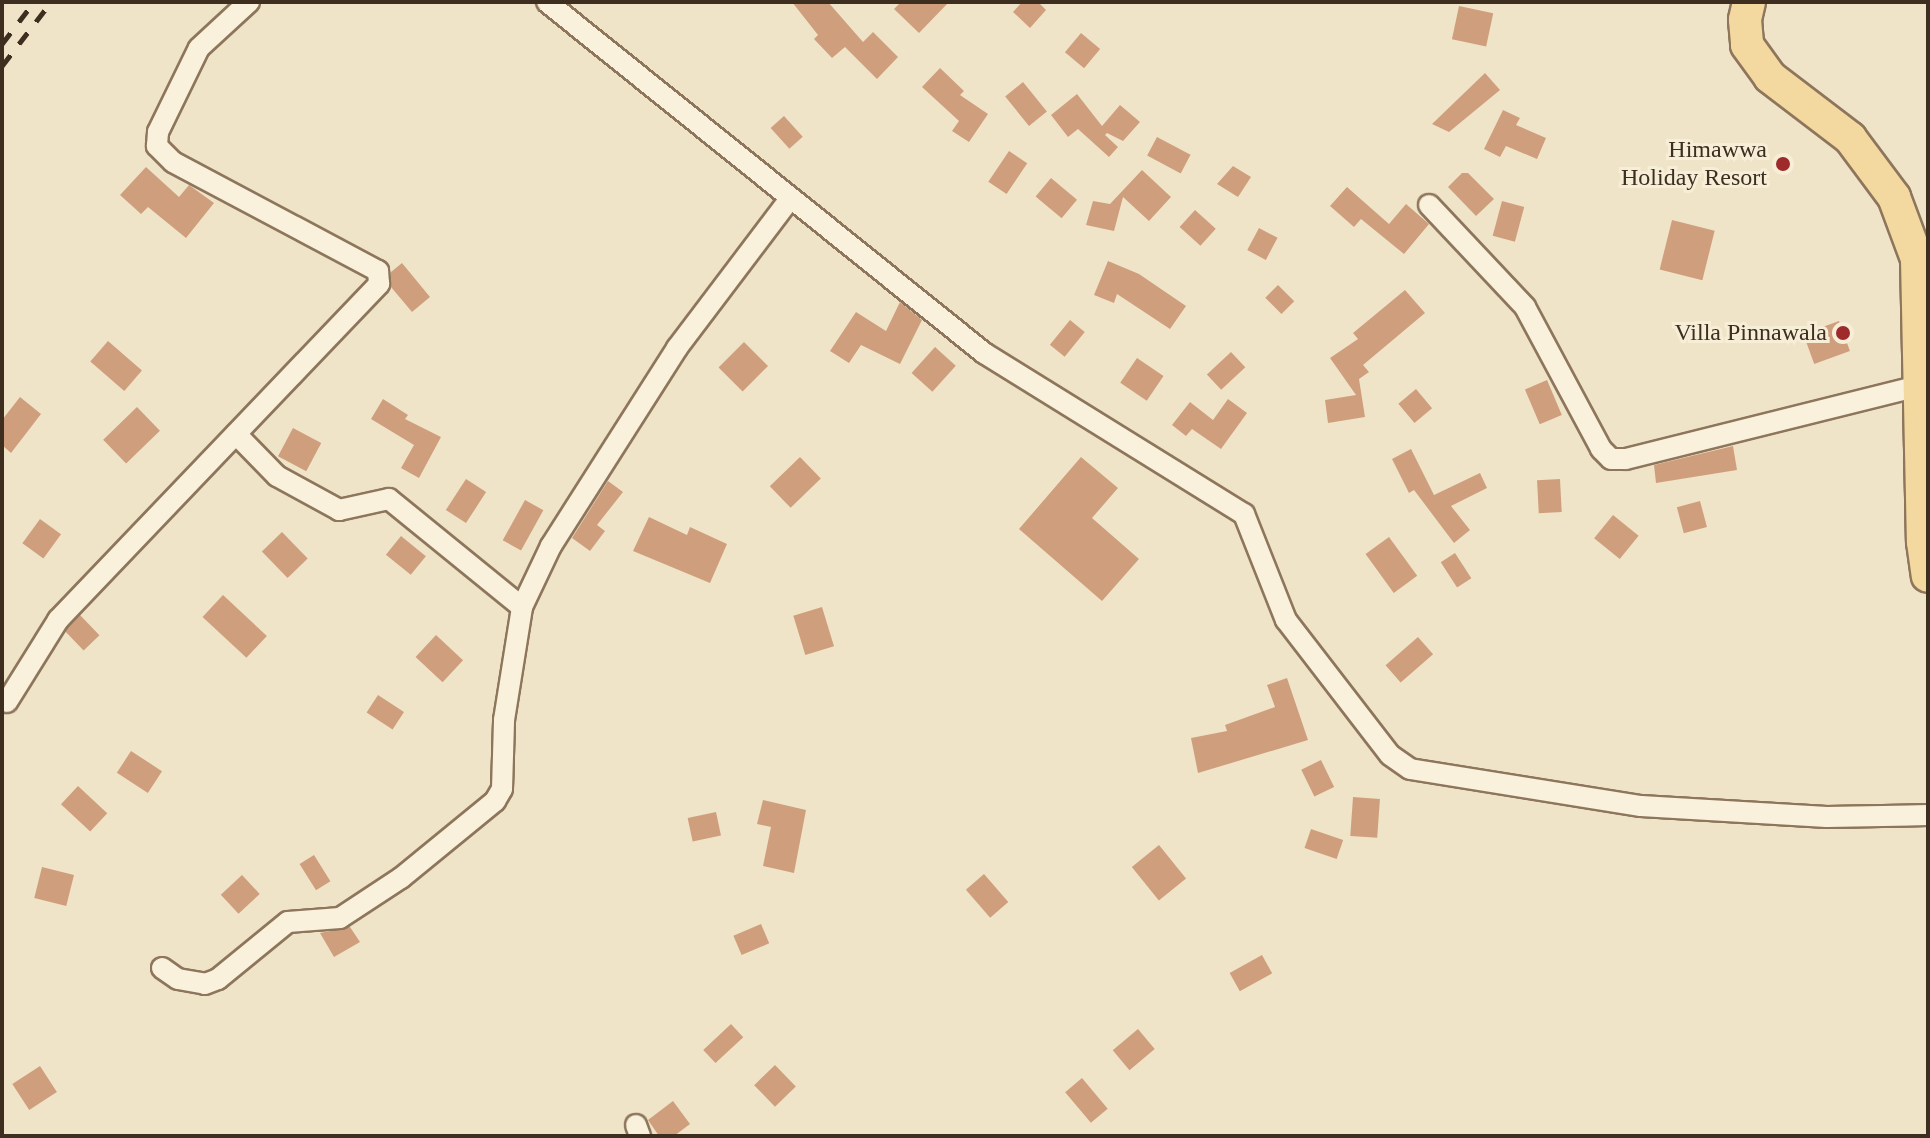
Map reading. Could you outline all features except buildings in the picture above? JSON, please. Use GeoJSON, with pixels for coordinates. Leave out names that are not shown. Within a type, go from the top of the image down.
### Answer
{"type":"FeatureCollection","features":[{"type":"Feature","properties":{"kind":"main road"},"geometry":{"type":"LineString","coordinates":[[1749,2],[1745,20],[1747,45],[1770,77],[1850,138],[1894,197],[1917,259],[1923,542],[1928,576]]}},
{"type":"Feature","properties":{"kind":"street"},"geometry":{"type":"LineString","coordinates":[[7,702],[58,620],[379,284],[378,271],[173,162],[157,146],[158,132],[199,48],[249,2]]}},
{"type":"Feature","properties":{"kind":"street"},"geometry":{"type":"LineString","coordinates":[[547,2],[593,35],[789,200],[984,353],[1244,514],[1286,620],[1390,755],[1410,769],[1641,806],[1827,817],[1928,815]]}},
{"type":"Feature","properties":{"kind":"street"},"geometry":{"type":"LineString","coordinates":[[162,968],[178,979],[205,984],[218,979],[288,922],[340,918],[401,878],[495,801],[502,789],[504,720],[522,607],[551,546],[677,348],[789,200]]}},
{"type":"Feature","properties":{"kind":"street"},"geometry":{"type":"LineString","coordinates":[[1429,205],[1525,307],[1601,449],[1611,459],[1626,459],[1919,386]]}},
{"type":"Feature","properties":{"kind":"street"},"geometry":{"type":"LineString","coordinates":[[236,434],[277,476],[339,510],[389,499],[522,607]]}},
{"type":"Feature","properties":{"kind":"railway"},"geometry":{"type":"LineString","coordinates":[[2,44],[34,2]]}},
{"type":"Feature","properties":{"kind":"railway"},"geometry":{"type":"LineString","coordinates":[[2,66],[51,2]]}},
{"type":"Feature","properties":{"kind":"place","name":"Himawwa Holiday Resort"},"geometry":{"type":"Point","coordinates":[1783,164]}},
{"type":"Feature","properties":{"kind":"place","name":"Villa Pinnawala"},"geometry":{"type":"Point","coordinates":[1843,333]}}]}
